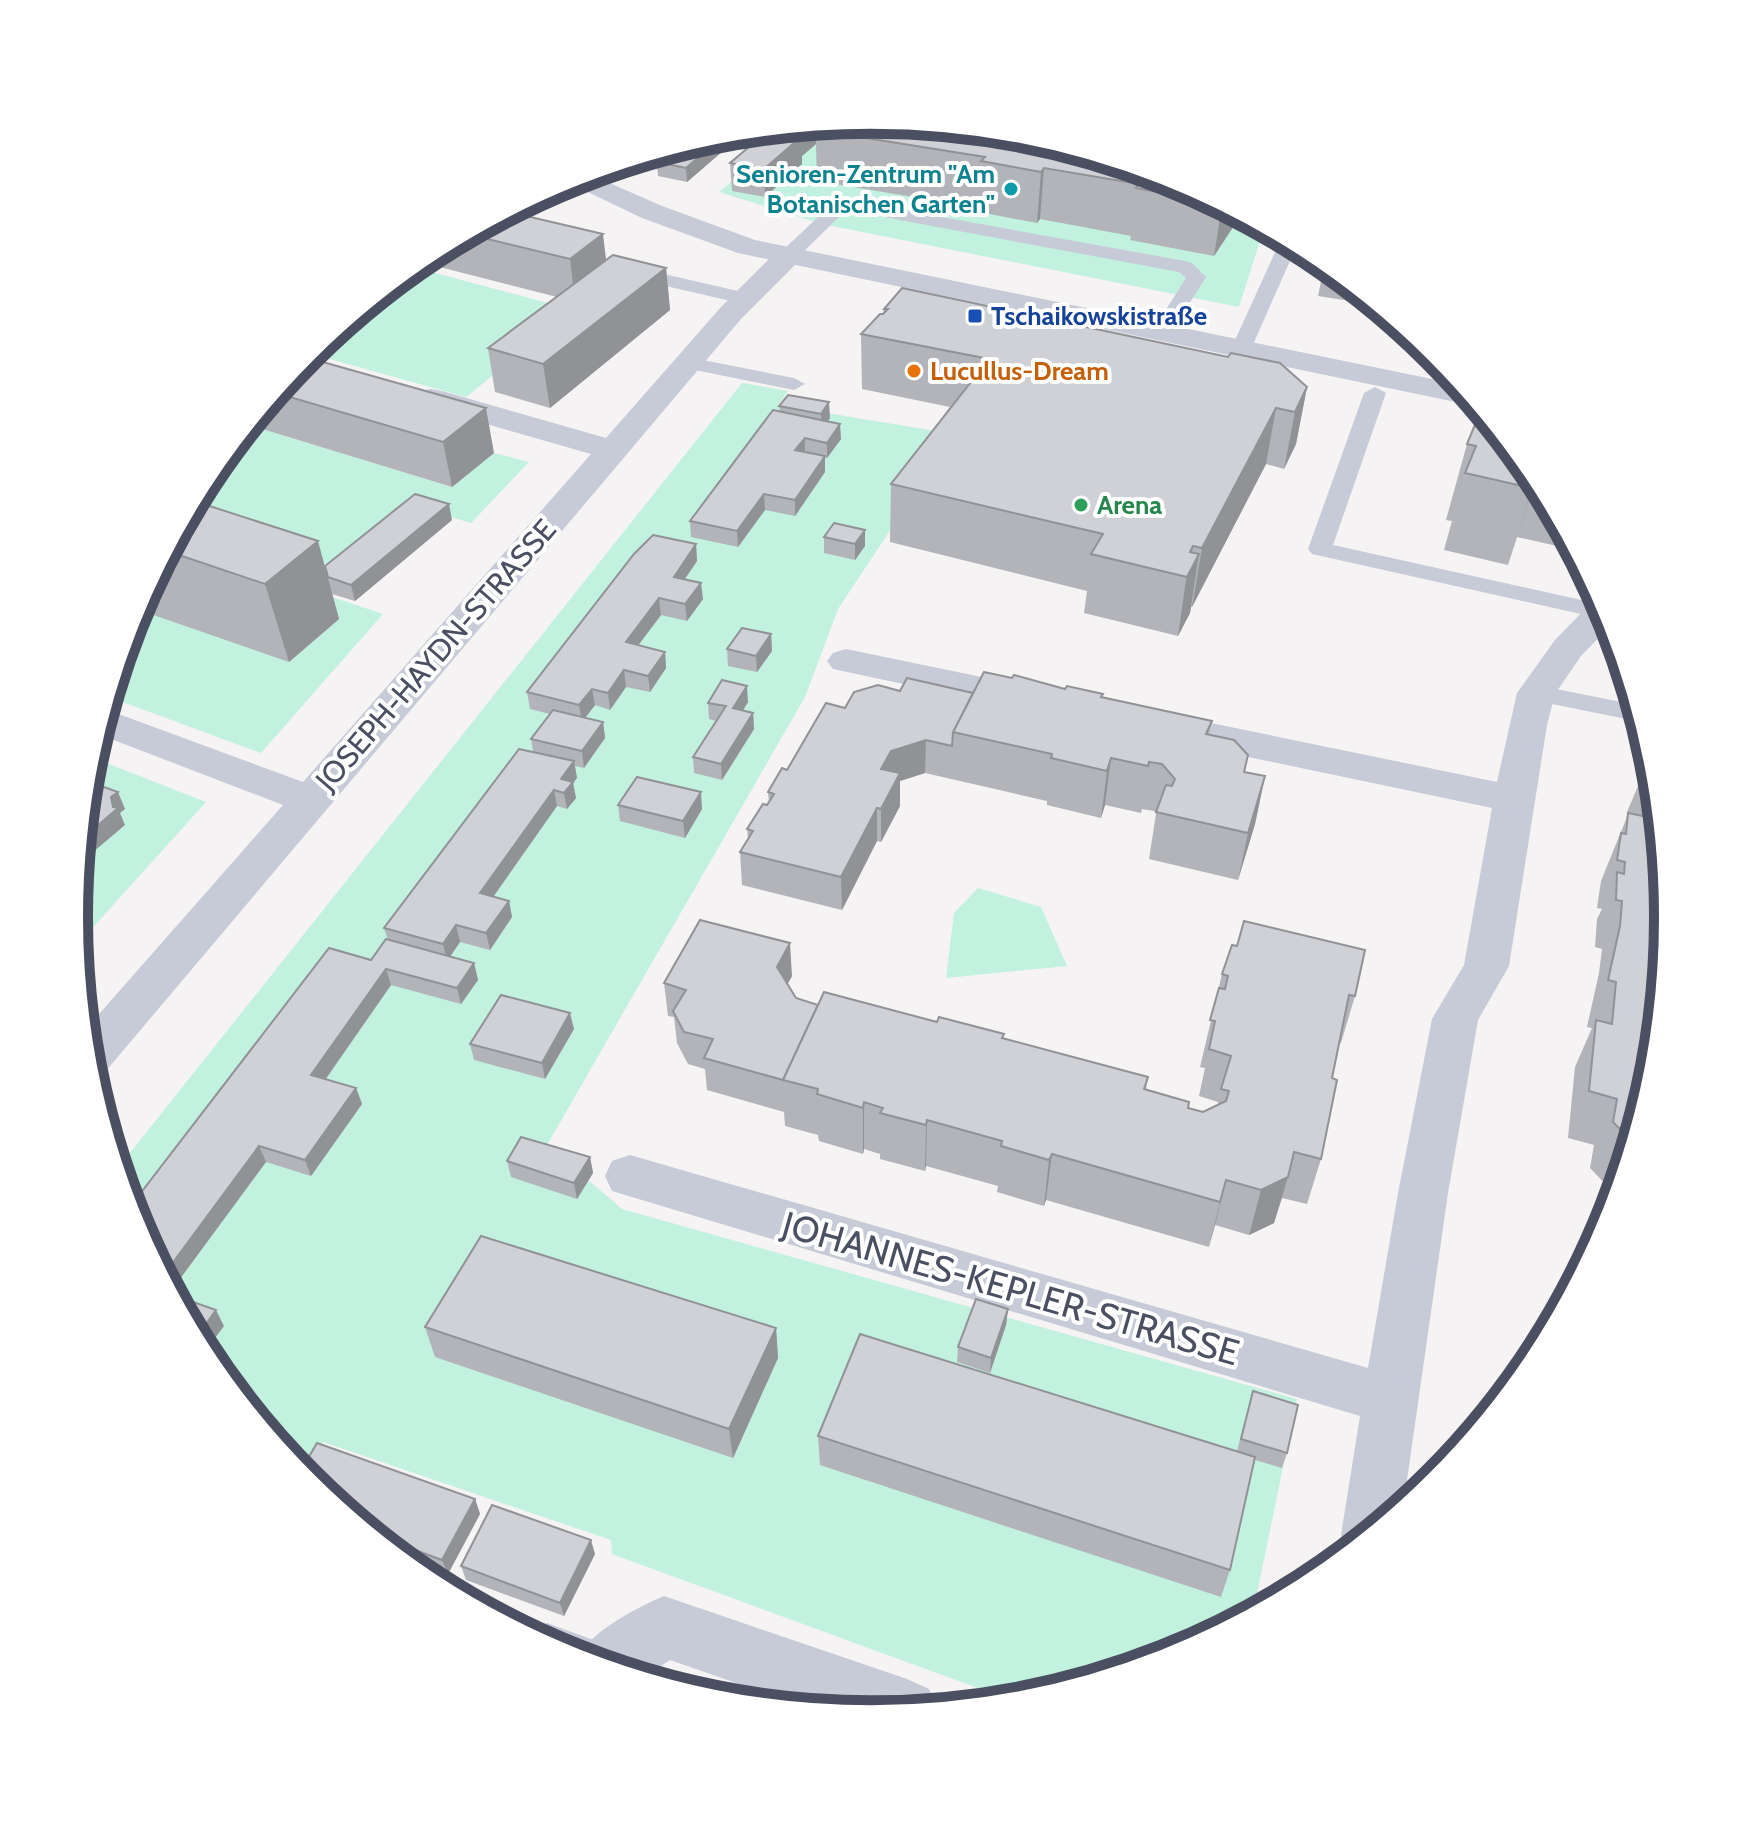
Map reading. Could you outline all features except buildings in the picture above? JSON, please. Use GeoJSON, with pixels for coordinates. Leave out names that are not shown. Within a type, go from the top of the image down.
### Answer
{"type":"FeatureCollection","features":[{"type":"Feature","properties":{"kind":"street"},"geometry":{"type":"LineString","coordinates":[[594,186],[712,235],[788,256],[1453,393]]}},
{"type":"Feature","properties":{"kind":"street","name":"JOSEPH-HAYDN-STRASSE"},"geometry":{"type":"LineString","coordinates":[[99,1046],[687,363],[744,298],[788,256]]}},
{"type":"Feature","properties":{"kind":"street"},"geometry":{"type":"LineString","coordinates":[[406,392],[613,450]]}},
{"type":"Feature","properties":{"kind":"street"},"geometry":{"type":"LineString","coordinates":[[1373,1519],[1423,1193],[1455,1019],[1486,966],[1527,725],[1536,693],[1568,648],[1596,620]]}},
{"type":"Feature","properties":{"kind":"street"},"geometry":{"type":"LineString","coordinates":[[846,661],[1077,708]]}},
{"type":"Feature","properties":{"kind":"street"},"geometry":{"type":"LineString","coordinates":[[1138,721],[1515,799]]}},
{"type":"Feature","properties":{"kind":"street"},"geometry":{"type":"LineString","coordinates":[[113,725],[310,800]]}},
{"type":"Feature","properties":{"kind":"street","name":"JOHANNES-KEPLER-STRASSE"},"geometry":{"type":"LineString","coordinates":[[630,1176],[1392,1400]]}},
{"type":"Feature","properties":{"kind":"street"},"geometry":{"type":"LineString","coordinates":[[617,1658],[664,1627],[877,1701]]}},
{"type":"Feature","properties":{"kind":"lane"},"geometry":{"type":"LineString","coordinates":[[788,256],[842,204],[1185,267],[1196,277],[1161,333]]}},
{"type":"Feature","properties":{"kind":"lane"},"geometry":{"type":"LineString","coordinates":[[1241,349],[1284,252]]}},
{"type":"Feature","properties":{"kind":"lane"},"geometry":{"type":"LineString","coordinates":[[609,267],[744,298]]}},
{"type":"Feature","properties":{"kind":"lane"},"geometry":{"type":"LineString","coordinates":[[687,363],[794,384]]}},
{"type":"Feature","properties":{"kind":"lane"},"geometry":{"type":"LineString","coordinates":[[1375,393],[1320,549],[1590,607]]}},
{"type":"Feature","properties":{"kind":"lane"},"geometry":{"type":"LineString","coordinates":[[1536,693],[1627,712]]}},
{"type":"Feature","properties":{"kind":"green space"},"geometry":{"type":"Polygon","coordinates":[[[872,134],[923,136],[1024,149],[1074,161],[1171,194],[1261,238],[1239,307],[822,224],[719,192],[781,140],[872,134]]]}},
{"type":"Feature","properties":{"kind":"green space"},"geometry":{"type":"Polygon","coordinates":[[[429,271],[574,310],[466,397],[323,357],[355,328],[429,271]]]}},
{"type":"Feature","properties":{"kind":"green space"},"geometry":{"type":"Polygon","coordinates":[[[742,383],[788,391],[778,405],[954,434],[838,609],[805,697],[547,1145],[622,1209],[1297,1399],[1256,1600],[1171,1641],[1123,1659],[1074,1674],[988,1692],[612,1554],[611,1540],[323,1442],[310,1464],[250,1394],[193,1309],[148,1217],[126,1157],[742,383]]]}},
{"type":"Feature","properties":{"kind":"green space"},"geometry":{"type":"Polygon","coordinates":[[[260,428],[452,487],[494,453],[529,462],[471,523],[419,507],[311,590],[383,614],[261,753],[119,701],[148,618],[169,571],[220,482],[260,428]]]}},
{"type":"Feature","properties":{"kind":"green space"},"geometry":{"type":"Polygon","coordinates":[[[104,762],[206,802],[89,932],[90,866],[104,762]]]}},
{"type":"Feature","properties":{"kind":"green space"},"geometry":{"type":"Polygon","coordinates":[[[978,888],[1041,907],[1067,966],[946,978],[954,913],[978,888]]]}},
{"type":"Feature","properties":{"kind":"place","name":"Senioren-Zentrum \"Am Botanischen Garten\""},"geometry":{"type":"Point","coordinates":[1011,189]}},
{"type":"Feature","properties":{"kind":"place","name":"Tschaikowskistraße"},"geometry":{"type":"Point","coordinates":[975,316]}},
{"type":"Feature","properties":{"kind":"place","name":"Lucullus-Dream"},"geometry":{"type":"Point","coordinates":[914,371]}},
{"type":"Feature","properties":{"kind":"place","name":"Arena"},"geometry":{"type":"Point","coordinates":[1081,505]}}]}
